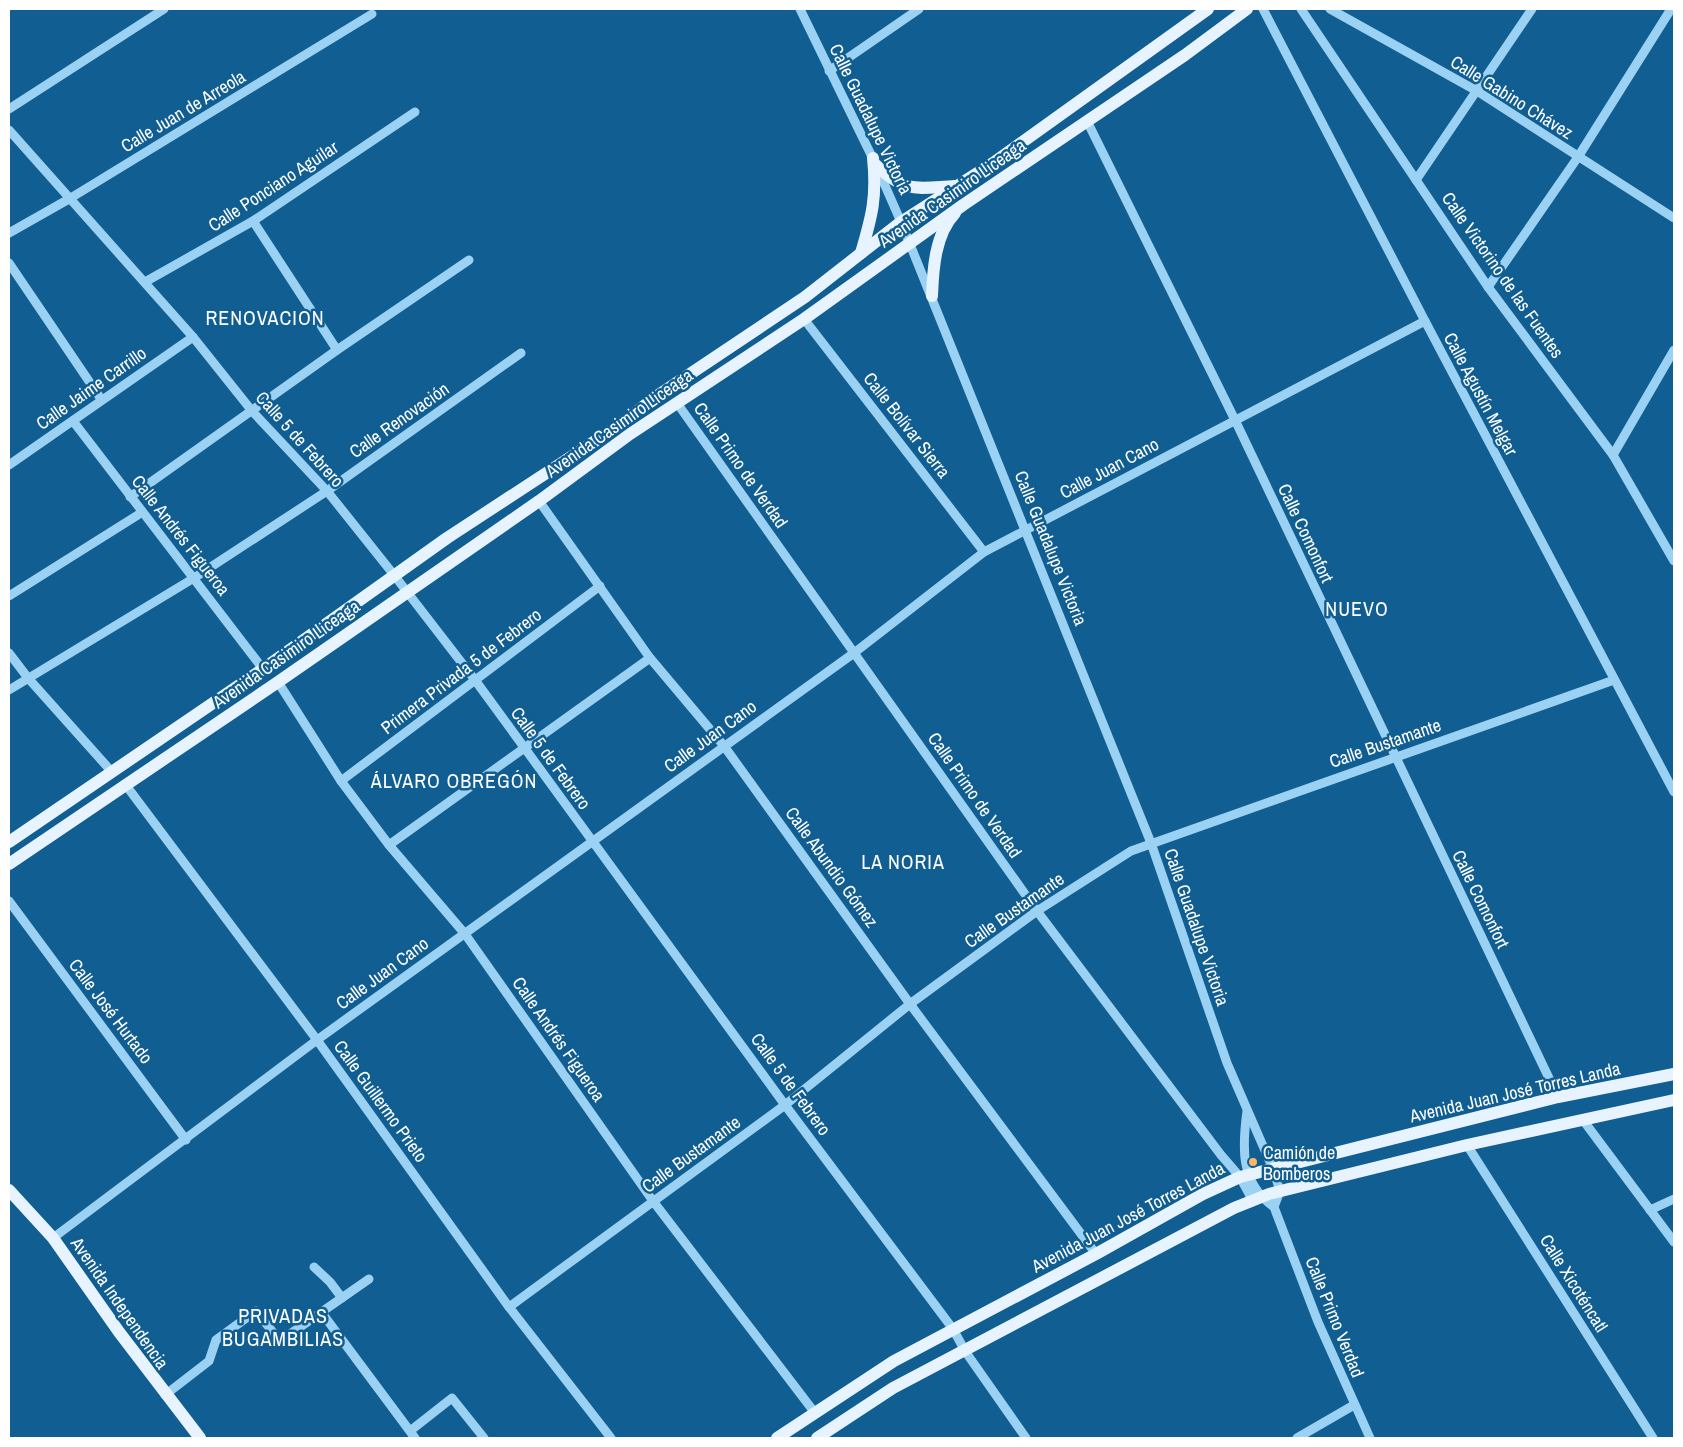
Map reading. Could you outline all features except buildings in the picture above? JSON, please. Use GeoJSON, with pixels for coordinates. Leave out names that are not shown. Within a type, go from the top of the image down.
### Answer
{"type":"FeatureCollection","features":[{"type":"Feature","properties":{"kind":"main road","name":"Avenida Casimiro Liceaga"},"geometry":{"type":"LineString","coordinates":[[9,842],[263,669],[447,538],[616,428],[656,396],[805,296],[901,222],[996,161],[1208,9]]}},
{"type":"Feature","properties":{"kind":"main road","name":"Avenida Casimiro Liceaga"},"geometry":{"type":"LineString","coordinates":[[9,864],[278,682],[677,403],[804,319],[910,242],[1185,55],[1247,9]]}},
{"type":"Feature","properties":{"kind":"main road"},"geometry":{"type":"LineString","coordinates":[[875,162],[893,181],[910,188],[955,186]]}},
{"type":"Feature","properties":{"kind":"main road"},"geometry":{"type":"LineString","coordinates":[[861,253],[874,209],[876,188],[875,162]]}},
{"type":"Feature","properties":{"kind":"main road"},"geometry":{"type":"LineString","coordinates":[[932,296],[933,267],[939,247],[951,217],[963,205]]}},
{"type":"Feature","properties":{"kind":"main road","name":"Avenida Juan José Torres Landa"},"geometry":{"type":"LineString","coordinates":[[777,1438],[894,1361],[1096,1254],[1203,1194],[1244,1176],[1558,1097],[1674,1074]]}},
{"type":"Feature","properties":{"kind":"main road"},"geometry":{"type":"LineString","coordinates":[[817,1438],[893,1388],[1257,1199],[1467,1144],[1674,1100]]}},
{"type":"Feature","properties":{"kind":"main road","name":"Avenida Independencia"},"geometry":{"type":"LineString","coordinates":[[9,1190],[53,1238],[165,1395],[200,1438]]}},
{"type":"Feature","properties":{"kind":"street"},"geometry":{"type":"LineString","coordinates":[[9,109],[164,9]]}},
{"type":"Feature","properties":{"kind":"street","name":"Calle Guadalupe Victoria"},"geometry":{"type":"LineString","coordinates":[[800,9],[875,162],[932,296],[1151,843],[1228,1064],[1273,1169],[1280,1192]]}},
{"type":"Feature","properties":{"kind":"street"},"geometry":{"type":"LineString","coordinates":[[829,71],[919,9]]}},
{"type":"Feature","properties":{"kind":"street","name":"Calle Agustín Melgar"},"geometry":{"type":"LineString","coordinates":[[1263,9],[1425,322],[1674,792]]}},
{"type":"Feature","properties":{"kind":"street","name":"Calle Victorino de las Fuentes"},"geometry":{"type":"LineString","coordinates":[[1301,9],[1488,287],[1613,455],[1674,562]]}},
{"type":"Feature","properties":{"kind":"street","name":"Calle Gabino Chávez"},"geometry":{"type":"LineString","coordinates":[[1330,9],[1477,91],[1674,218]]}},
{"type":"Feature","properties":{"kind":"street"},"geometry":{"type":"LineString","coordinates":[[1416,180],[1532,9]]}},
{"type":"Feature","properties":{"kind":"street"},"geometry":{"type":"LineString","coordinates":[[1488,287],[1578,157],[1671,9]]}},
{"type":"Feature","properties":{"kind":"street","name":"Calle Juan de Arreola"},"geometry":{"type":"LineString","coordinates":[[9,233],[69,199],[372,14]]}},
{"type":"Feature","properties":{"kind":"street","name":"Calle Ponciano Aguilar"},"geometry":{"type":"LineString","coordinates":[[145,282],[253,222],[415,112]]}},
{"type":"Feature","properties":{"kind":"street","name":"Calle Comonfort"},"geometry":{"type":"LineString","coordinates":[[1087,121],[1234,420],[1558,1097]]}},
{"type":"Feature","properties":{"kind":"street","name":"Calle 5 de Febrero"},"geometry":{"type":"LineString","coordinates":[[9,130],[193,337],[252,411],[327,491],[394,575],[405,592],[475,680],[785,1105],[953,1329],[1026,1438]]}},
{"type":"Feature","properties":{"kind":"street"},"geometry":{"type":"LineString","coordinates":[[253,222],[337,350]]}},
{"type":"Feature","properties":{"kind":"street"},"geometry":{"type":"LineString","coordinates":[[130,497],[337,350],[469,260]]}},
{"type":"Feature","properties":{"kind":"street"},"geometry":{"type":"LineString","coordinates":[[9,263],[102,399]]}},
{"type":"Feature","properties":{"kind":"street","name":"Calle Bolívar Sierra"},"geometry":{"type":"LineString","coordinates":[[804,319],[984,552]]}},
{"type":"Feature","properties":{"kind":"street","name":"Calle Juan Cano"},"geometry":{"type":"LineString","coordinates":[[53,1238],[317,1040],[465,934],[591,840],[854,652],[984,552],[1425,322]]}},
{"type":"Feature","properties":{"kind":"street","name":"Calle Jaime Carrillo"},"geometry":{"type":"LineString","coordinates":[[9,465],[193,337]]}},
{"type":"Feature","properties":{"kind":"street"},"geometry":{"type":"LineString","coordinates":[[1613,455],[1674,350]]}},
{"type":"Feature","properties":{"kind":"street","name":"Calle Renovación"},"geometry":{"type":"LineString","coordinates":[[9,690],[194,578],[327,491],[521,353]]}},
{"type":"Feature","properties":{"kind":"street","name":"Calle Primo de Verdad"},"geometry":{"type":"LineString","coordinates":[[677,403],[1037,911],[1220,1155],[1244,1176]]}},
{"type":"Feature","properties":{"kind":"street","name":"Calle Andrés Figueroa"},"geometry":{"type":"LineString","coordinates":[[73,421],[141,513],[194,578],[263,669]]}},
{"type":"Feature","properties":{"kind":"street","name":"Calle Abundio Gómez"},"geometry":{"type":"LineString","coordinates":[[539,501],[650,658],[724,746],[910,1004],[1096,1254]]}},
{"type":"Feature","properties":{"kind":"street"},"geometry":{"type":"LineString","coordinates":[[9,596],[141,513]]}},
{"type":"Feature","properties":{"kind":"street","name":"Primera Privada 5 de Febrero"},"geometry":{"type":"LineString","coordinates":[[341,781],[600,586]]}},
{"type":"Feature","properties":{"kind":"street"},"geometry":{"type":"LineString","coordinates":[[9,654],[112,772]]}},
{"type":"Feature","properties":{"kind":"street"},"geometry":{"type":"LineString","coordinates":[[389,845],[650,658]]}},
{"type":"Feature","properties":{"kind":"street","name":"Calle Bustamante"},"geometry":{"type":"LineString","coordinates":[[509,1307],[785,1105],[910,1004],[1037,911],[1131,852],[1151,843],[1394,756],[1614,680]]}},
{"type":"Feature","properties":{"kind":"street","name":"Calle Andrés Figueroa"},"geometry":{"type":"LineString","coordinates":[[278,682],[341,781],[389,845],[465,934],[653,1201],[815,1413]]}},
{"type":"Feature","properties":{"kind":"street","name":"Calle Guillermo Prieto"},"geometry":{"type":"LineString","coordinates":[[125,784],[317,1040],[509,1307],[611,1438]]}},
{"type":"Feature","properties":{"kind":"street","name":"Calle José Hurtado"},"geometry":{"type":"LineString","coordinates":[[9,901],[186,1140]]}},
{"type":"Feature","properties":{"kind":"street","name":"Calle Guadalupe Victoria"},"geometry":{"type":"LineString","coordinates":[[1247,1110],[1243,1142],[1244,1176],[1257,1199]]}},
{"type":"Feature","properties":{"kind":"street"},"geometry":{"type":"LineString","coordinates":[[1583,1120],[1674,1242]]}},
{"type":"Feature","properties":{"kind":"street","name":"Calle Xicoténcatl"},"geometry":{"type":"LineString","coordinates":[[1467,1144],[1653,1438]]}},
{"type":"Feature","properties":{"kind":"street"},"geometry":{"type":"LineString","coordinates":[[1257,1199],[1274,1207],[1280,1192]]}},
{"type":"Feature","properties":{"kind":"street"},"geometry":{"type":"LineString","coordinates":[[1650,1210],[1674,1199]]}},
{"type":"Feature","properties":{"kind":"street","name":"Calle Primo Verdad"},"geometry":{"type":"LineString","coordinates":[[1274,1207],[1318,1322],[1370,1438]]}},
{"type":"Feature","properties":{"kind":"street"},"geometry":{"type":"LineString","coordinates":[[314,1267],[330,1282],[342,1298]]}},
{"type":"Feature","properties":{"kind":"street"},"geometry":{"type":"LineString","coordinates":[[165,1395],[209,1361],[216,1340],[256,1311],[280,1341],[369,1279]]}},
{"type":"Feature","properties":{"kind":"street"},"geometry":{"type":"LineString","coordinates":[[322,1313],[413,1435],[452,1398],[484,1438]]}},
{"type":"Feature","properties":{"kind":"street"},"geometry":{"type":"LineString","coordinates":[[1297,1438],[1354,1405]]}},
{"type":"Feature","properties":{"kind":"place","name":"Camión de Bomberos"},"geometry":{"type":"Point","coordinates":[1253,1162]}},
{"type":"Feature","properties":{"kind":"district","name":"RENOVACION"},"geometry":{"type":"Point","coordinates":[265,317]}},
{"type":"Feature","properties":{"kind":"district","name":"NUEVO"},"geometry":{"type":"Point","coordinates":[1357,608]}},
{"type":"Feature","properties":{"kind":"district","name":"ÁLVARO OBREGÓN"},"geometry":{"type":"Point","coordinates":[454,780]}},
{"type":"Feature","properties":{"kind":"district","name":"LA NORIA"},"geometry":{"type":"Point","coordinates":[903,861]}},
{"type":"Feature","properties":{"kind":"district","name":"PRIVADAS BUGAMBILIAS"},"geometry":{"type":"Point","coordinates":[283,1326]}}]}
